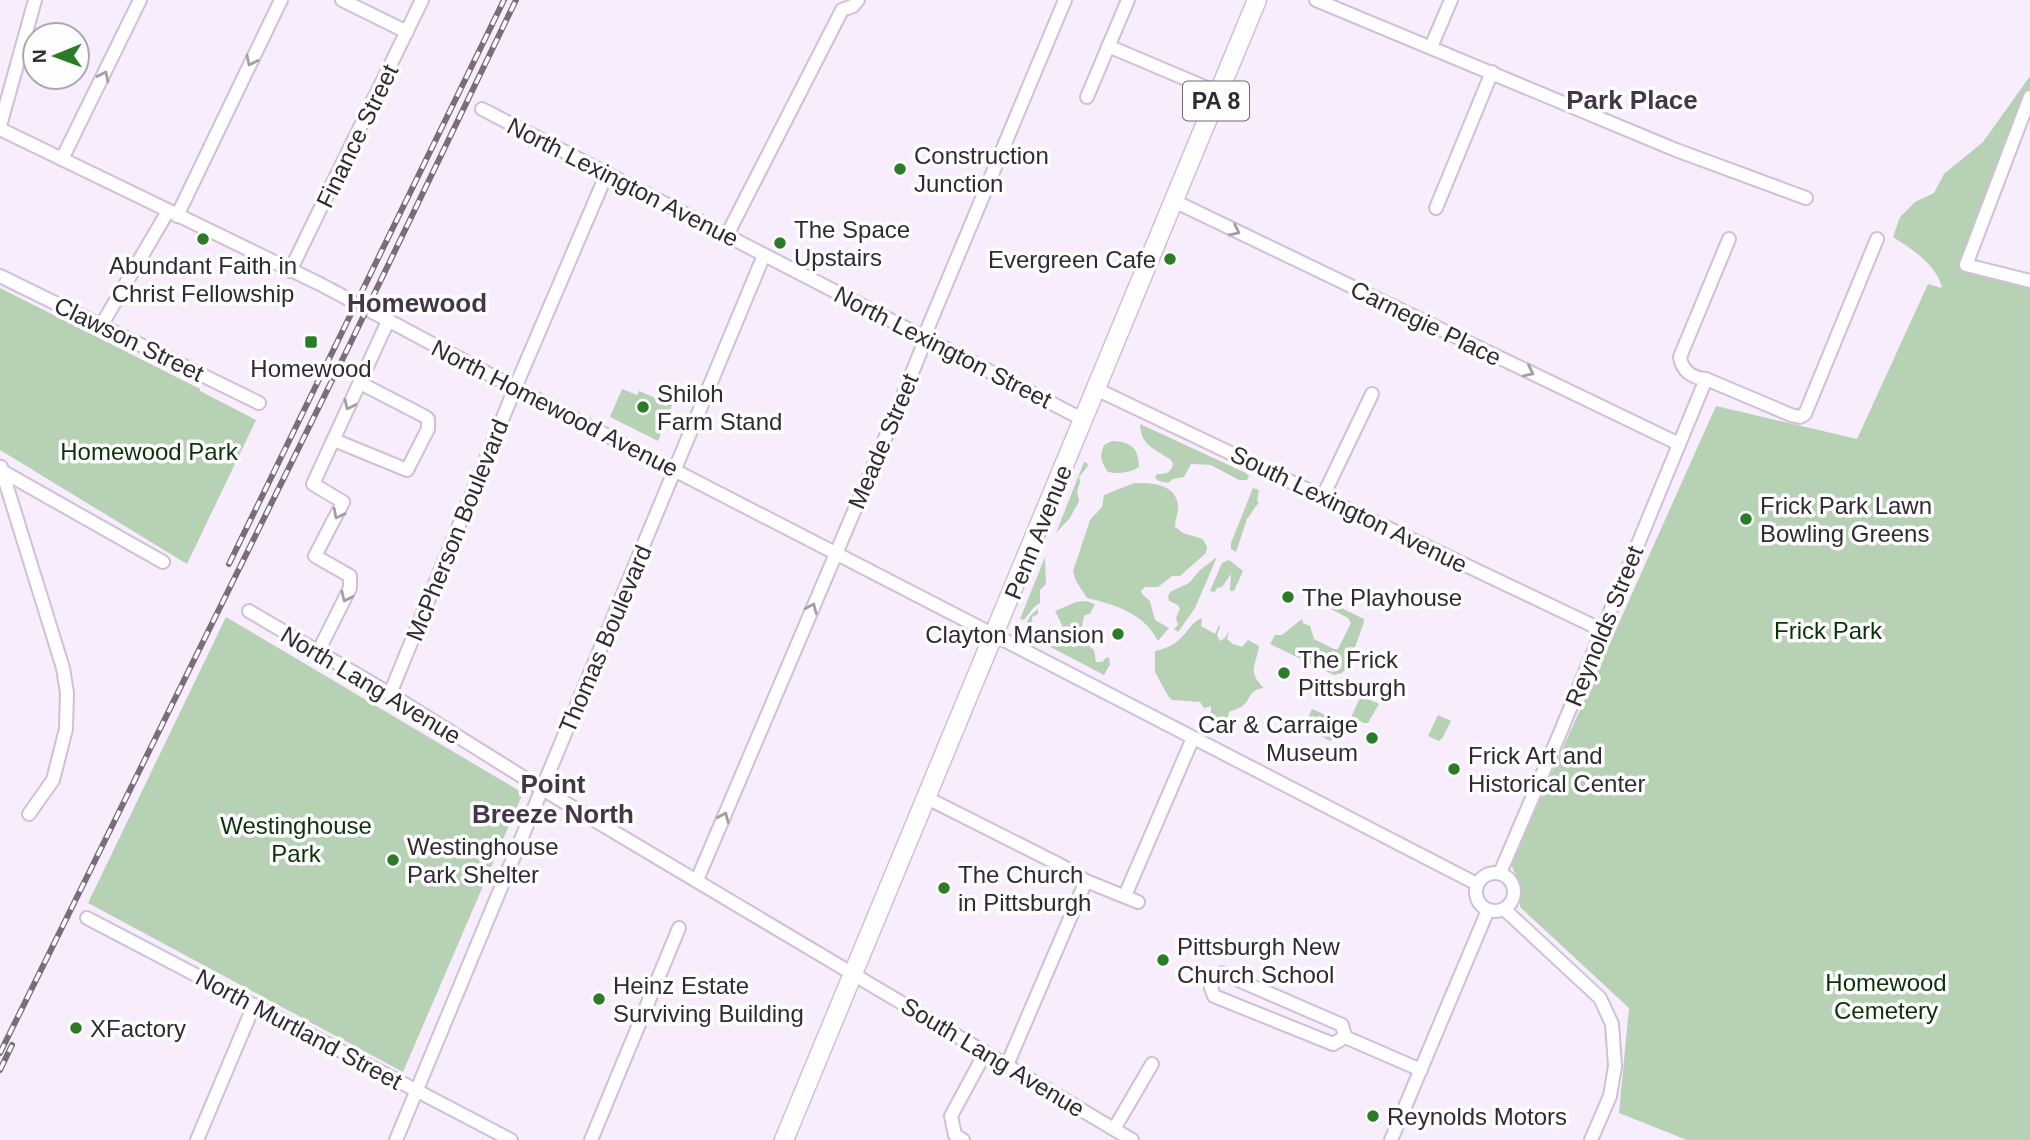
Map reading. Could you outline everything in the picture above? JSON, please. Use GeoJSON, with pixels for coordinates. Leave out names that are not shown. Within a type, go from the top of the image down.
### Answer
{"type":"FeatureCollection","features":[{"type":"Feature","properties":{"kind":"highway","name":"Penn Avenue"},"geometry":{"type":"LineString","coordinates":[[785,1140],[1257,0]]}},
{"type":"Feature","properties":{"kind":"street"},"geometry":{"type":"LineString","coordinates":[[0,127],[35,0]]}},
{"type":"Feature","properties":{"kind":"street"},"geometry":{"type":"LineString","coordinates":[[62,159],[141,0]]}},
{"type":"Feature","properties":{"kind":"street"},"geometry":{"type":"LineString","coordinates":[[102,326],[172,214],[281,0]]}},
{"type":"Feature","properties":{"kind":"street"},"geometry":{"type":"LineString","coordinates":[[342,0],[407,32]]}},
{"type":"Feature","properties":{"kind":"street","name":"Finance Street"},"geometry":{"type":"LineString","coordinates":[[290,271],[422,0]]}},
{"type":"Feature","properties":{"kind":"street"},"geometry":{"type":"LineString","coordinates":[[726,237],[842,10],[853,6],[858,0]]}},
{"type":"Feature","properties":{"kind":"street","name":"Meade Street"},"geometry":{"type":"LineString","coordinates":[[697,880],[903,396],[1065,0]]}},
{"type":"Feature","properties":{"kind":"street"},"geometry":{"type":"LineString","coordinates":[[1087,97],[1128,0]]}},
{"type":"Feature","properties":{"kind":"street"},"geometry":{"type":"LineString","coordinates":[[1316,0],[1676,150],[1806,198]]}},
{"type":"Feature","properties":{"kind":"street"},"geometry":{"type":"LineString","coordinates":[[1431,47],[1451,0]]}},
{"type":"Feature","properties":{"kind":"street"},"geometry":{"type":"LineString","coordinates":[[1108,46],[1219,93]]}},
{"type":"Feature","properties":{"kind":"street"},"geometry":{"type":"LineString","coordinates":[[1436,208],[1492,72]]}},
{"type":"Feature","properties":{"kind":"street"},"geometry":{"type":"LineString","coordinates":[[2030,97],[1966,265],[2030,281]]}},
{"type":"Feature","properties":{"kind":"street","name":"North Lexington Avenue"},"geometry":{"type":"LineString","coordinates":[[482,109],[764,255]]}},
{"type":"Feature","properties":{"kind":"street","name":"North Homewood Avenue"},"geometry":{"type":"LineString","coordinates":[[0,127],[320,285],[835,554],[1477,884]]}},
{"type":"Feature","properties":{"kind":"street","name":"McPherson Boulevard"},"geometry":{"type":"LineString","coordinates":[[390,694],[607,173]]}},
{"type":"Feature","properties":{"kind":"street","name":"Carnegie Place"},"geometry":{"type":"LineString","coordinates":[[1174,201],[1679,444]]}},
{"type":"Feature","properties":{"kind":"street"},"geometry":{"type":"LineString","coordinates":[[1728,239],[1680,357],[1681,365],[1687,373],[1698,379],[1706,379],[1800,417],[1805,414],[1877,239]]}},
{"type":"Feature","properties":{"kind":"street","name":"North Lexington Street"},"geometry":{"type":"LineString","coordinates":[[764,255],[1084,420]]}},
{"type":"Feature","properties":{"kind":"street","name":"Thomas Boulevard"},"geometry":{"type":"LineString","coordinates":[[396,1140],[764,255]]}},
{"type":"Feature","properties":{"kind":"street","name":"Clawson Street"},"geometry":{"type":"LineString","coordinates":[[0,276],[259,403]]}},
{"type":"Feature","properties":{"kind":"street"},"geometry":{"type":"LineString","coordinates":[[318,652],[351,582],[350,576],[316,556],[344,502],[313,484],[388,321]]}},
{"type":"Feature","properties":{"kind":"street","name":"Reynolds Street"},"geometry":{"type":"LineString","coordinates":[[1500,873],[1706,379]]}},
{"type":"Feature","properties":{"kind":"street"},"geometry":{"type":"LineString","coordinates":[[334,440],[407,470],[428,429],[428,419],[424,416],[359,383]]}},
{"type":"Feature","properties":{"kind":"street","name":"South Lexington Avenue"},"geometry":{"type":"LineString","coordinates":[[1096,389],[1602,630]]}},
{"type":"Feature","properties":{"kind":"street"},"geometry":{"type":"LineString","coordinates":[[1323,496],[1373,394]]}},
{"type":"Feature","properties":{"kind":"street"},"geometry":{"type":"LineString","coordinates":[[1,469],[163,562]]}},
{"type":"Feature","properties":{"kind":"street"},"geometry":{"type":"LineString","coordinates":[[1,469],[63,667],[67,693],[66,729],[53,780],[29,814]]}},
{"type":"Feature","properties":{"kind":"street","name":"North Lang Avenue"},"geometry":{"type":"LineString","coordinates":[[249,611],[853,974]]}},
{"type":"Feature","properties":{"kind":"street"},"geometry":{"type":"LineString","coordinates":[[1127,891],[1193,738]]}},
{"type":"Feature","properties":{"kind":"street"},"geometry":{"type":"LineString","coordinates":[[927,798],[1062,866],[1086,881],[1138,902]]}},
{"type":"Feature","properties":{"kind":"street"},"geometry":{"type":"LineString","coordinates":[[1500,873],[1511,880],[1515,891],[1510,904],[1504,909],[1488,910],[1478,901],[1477,884],[1483,876],[1500,873]]}},
{"type":"Feature","properties":{"kind":"street"},"geometry":{"type":"LineString","coordinates":[[1007,1065],[1086,881]]}},
{"type":"Feature","properties":{"kind":"street"},"geometry":{"type":"LineString","coordinates":[[1504,909],[1600,998],[1612,1024],[1615,1066],[1610,1096],[1591,1140]]}},
{"type":"Feature","properties":{"kind":"street"},"geometry":{"type":"LineString","coordinates":[[1391,1140],[1488,910]]}},
{"type":"Feature","properties":{"kind":"street","name":"North Murtland Street"},"geometry":{"type":"LineString","coordinates":[[87,918],[511,1140]]}},
{"type":"Feature","properties":{"kind":"street"},"geometry":{"type":"LineString","coordinates":[[591,1140],[679,928]]}},
{"type":"Feature","properties":{"kind":"street"},"geometry":{"type":"LineString","coordinates":[[1222,973],[1342,1025],[1345,1037],[1333,1044],[1214,996],[1211,988],[1215,977],[1222,973]]}},
{"type":"Feature","properties":{"kind":"street","name":"South Lang Avenue"},"geometry":{"type":"LineString","coordinates":[[853,974],[1132,1140]]}},
{"type":"Feature","properties":{"kind":"street"},"geometry":{"type":"LineString","coordinates":[[197,1140],[254,1005]]}},
{"type":"Feature","properties":{"kind":"street"},"geometry":{"type":"LineString","coordinates":[[1345,1037],[1421,1070]]}},
{"type":"Feature","properties":{"kind":"street"},"geometry":{"type":"LineString","coordinates":[[963,1140],[955,1135],[951,1116],[985,1053]]}},
{"type":"Feature","properties":{"kind":"street"},"geometry":{"type":"LineString","coordinates":[[1114,1129],[1152,1064]]}},
{"type":"Feature","properties":{"kind":"green space","name":"Frick Park"},"geometry":{"type":"Polygon","coordinates":[[[2030,76],[2030,90],[1960,269],[2030,287],[2030,1140],[1687,1140],[1619,1113],[1629,1008],[1520,907],[1520,885],[1511,864],[1716,406],[1857,439],[1928,284],[1942,288],[1929,265],[1916,252],[1893,237],[1900,217],[1915,202],[1934,193],[1944,174],[1983,142],[2030,76]]]}},
{"type":"Feature","properties":{"kind":"green space","name":"Homewood Park"},"geometry":{"type":"Polygon","coordinates":[[[0,288],[256,420],[187,564],[0,450],[0,288]]]}},
{"type":"Feature","properties":{"kind":"green space"},"geometry":{"type":"Polygon","coordinates":[[[622,389],[637,395],[639,391],[672,405],[658,441],[610,417],[622,389]]]}},
{"type":"Feature","properties":{"kind":"green space"},"geometry":{"type":"Polygon","coordinates":[[[1140,424],[1246,473],[1249,476],[1247,480],[1239,480],[1211,465],[1191,464],[1184,477],[1168,483],[1159,481],[1155,478],[1157,474],[1168,472],[1173,464],[1146,442],[1140,424]]]}},
{"type":"Feature","properties":{"kind":"green space"},"geometry":{"type":"Polygon","coordinates":[[[1112,441],[1129,444],[1135,450],[1139,467],[1132,471],[1108,472],[1101,456],[1104,445],[1112,441]]]}},
{"type":"Feature","properties":{"kind":"green space"},"geometry":{"type":"Polygon","coordinates":[[[1084,462],[1088,466],[1079,477],[1079,501],[1070,518],[1056,533],[1084,462]]]}},
{"type":"Feature","properties":{"kind":"green space"},"geometry":{"type":"Polygon","coordinates":[[[1134,483],[1161,486],[1172,492],[1178,504],[1175,527],[1183,533],[1203,539],[1207,547],[1206,553],[1180,576],[1172,576],[1158,587],[1145,587],[1141,591],[1150,601],[1155,620],[1169,628],[1158,641],[1137,617],[1108,603],[1087,598],[1073,571],[1090,520],[1102,507],[1104,495],[1134,483]]]}},
{"type":"Feature","properties":{"kind":"green space"},"geometry":{"type":"Polygon","coordinates":[[[1253,488],[1259,490],[1259,502],[1247,519],[1236,552],[1231,549],[1231,543],[1253,488]]]}},
{"type":"Feature","properties":{"kind":"green space"},"geometry":{"type":"Polygon","coordinates":[[[1045,557],[1046,584],[1040,590],[1040,603],[1024,620],[1020,619],[1045,557]]]}},
{"type":"Feature","properties":{"kind":"green space"},"geometry":{"type":"Polygon","coordinates":[[[1217,557],[1195,608],[1178,632],[1174,629],[1178,625],[1176,618],[1180,609],[1169,601],[1170,592],[1189,583],[1217,557]]]}},
{"type":"Feature","properties":{"kind":"green space"},"geometry":{"type":"Polygon","coordinates":[[[1229,560],[1243,571],[1234,591],[1230,591],[1231,574],[1222,587],[1215,592],[1210,591],[1222,563],[1229,560]]]}},
{"type":"Feature","properties":{"kind":"green space"},"geometry":{"type":"Polygon","coordinates":[[[1076,602],[1095,604],[1090,614],[1085,615],[1083,634],[1094,650],[1096,662],[1109,658],[1110,664],[1104,675],[1022,632],[1030,616],[1038,609],[1038,614],[1032,617],[1036,637],[1074,647],[1080,641],[1079,633],[1064,629],[1055,611],[1076,602]]]}},
{"type":"Feature","properties":{"kind":"green space"},"geometry":{"type":"Polygon","coordinates":[[[1329,602],[1364,619],[1348,667],[1342,673],[1334,675],[1270,644],[1275,635],[1282,635],[1302,619],[1303,623],[1310,626],[1314,639],[1338,649],[1351,623],[1348,618],[1325,606],[1329,602]]]}},
{"type":"Feature","properties":{"kind":"green space","name":"Westinghouse Park"},"geometry":{"type":"Polygon","coordinates":[[[226,617],[523,793],[403,1072],[88,903],[226,617]]]}},
{"type":"Feature","properties":{"kind":"green space"},"geometry":{"type":"Polygon","coordinates":[[[1202,618],[1201,626],[1215,634],[1220,626],[1217,635],[1220,641],[1229,631],[1227,639],[1233,644],[1242,647],[1248,640],[1259,646],[1254,672],[1264,688],[1252,693],[1241,707],[1229,712],[1227,724],[1211,720],[1211,706],[1204,708],[1200,702],[1172,700],[1155,672],[1155,651],[1175,643],[1202,618]]]}},
{"type":"Feature","properties":{"kind":"green space"},"geometry":{"type":"Polygon","coordinates":[[[1361,696],[1379,704],[1368,723],[1351,717],[1361,696]]]}},
{"type":"Feature","properties":{"kind":"green space"},"geometry":{"type":"Polygon","coordinates":[[[1312,709],[1341,722],[1332,740],[1304,727],[1312,709]]]}},
{"type":"Feature","properties":{"kind":"green space"},"geometry":{"type":"Polygon","coordinates":[[[1438,715],[1451,721],[1439,741],[1428,736],[1438,715]]]}},
{"type":"Feature","properties":{"kind":"railway"},"geometry":{"type":"LineString","coordinates":[[229,564],[504,0]]}},
{"type":"Feature","properties":{"kind":"railway"},"geometry":{"type":"LineString","coordinates":[[0,1053],[351,342],[516,0]]}},
{"type":"Feature","properties":{"kind":"railway"},"geometry":{"type":"LineString","coordinates":[[0,1070],[12,1045]]}},
{"type":"Feature","properties":{"kind":"place","name":"Construction Junction"},"geometry":{"type":"Point","coordinates":[900,169]}},
{"type":"Feature","properties":{"kind":"place","name":"Abundant Faith in Christ Fellowship"},"geometry":{"type":"Point","coordinates":[203,239]}},
{"type":"Feature","properties":{"kind":"place","name":"The Space Upstairs"},"geometry":{"type":"Point","coordinates":[780,243]}},
{"type":"Feature","properties":{"kind":"place","name":"Evergreen Cafe"},"geometry":{"type":"Point","coordinates":[1170,259]}},
{"type":"Feature","properties":{"kind":"place","name":"Homewood"},"geometry":{"type":"Point","coordinates":[311,342]}},
{"type":"Feature","properties":{"kind":"place","name":"Shiloh Farm Stand"},"geometry":{"type":"Point","coordinates":[643,407]}},
{"type":"Feature","properties":{"kind":"place","name":"Frick Park Lawn Bowling Greens"},"geometry":{"type":"Point","coordinates":[1746,519]}},
{"type":"Feature","properties":{"kind":"place","name":"The Playhouse"},"geometry":{"type":"Point","coordinates":[1288,597]}},
{"type":"Feature","properties":{"kind":"place","name":"Clayton Mansion"},"geometry":{"type":"Point","coordinates":[1118,634]}},
{"type":"Feature","properties":{"kind":"place","name":"The Frick Pittsburgh"},"geometry":{"type":"Point","coordinates":[1284,673]}},
{"type":"Feature","properties":{"kind":"place","name":"Car & Carraige Museum"},"geometry":{"type":"Point","coordinates":[1372,738]}},
{"type":"Feature","properties":{"kind":"place","name":"Frick Art and Historical Center"},"geometry":{"type":"Point","coordinates":[1454,769]}},
{"type":"Feature","properties":{"kind":"place","name":"Westinghouse Park Shelter"},"geometry":{"type":"Point","coordinates":[393,860]}},
{"type":"Feature","properties":{"kind":"place","name":"The Church in Pittsburgh"},"geometry":{"type":"Point","coordinates":[944,888]}},
{"type":"Feature","properties":{"kind":"place","name":"Pittsburgh New Church School"},"geometry":{"type":"Point","coordinates":[1163,960]}},
{"type":"Feature","properties":{"kind":"place","name":"Heinz Estate Surviving Building"},"geometry":{"type":"Point","coordinates":[599,999]}},
{"type":"Feature","properties":{"kind":"place","name":"XFactory"},"geometry":{"type":"Point","coordinates":[76,1028]}},
{"type":"Feature","properties":{"kind":"place","name":"Reynolds Motors"},"geometry":{"type":"Point","coordinates":[1373,1116]}},
{"type":"Feature","properties":{"kind":"district","name":"Park Place"},"geometry":{"type":"Point","coordinates":[1632,100]}},
{"type":"Feature","properties":{"kind":"district","name":"Homewood"},"geometry":{"type":"Point","coordinates":[417,303]}},
{"type":"Feature","properties":{"kind":"district","name":"Point Breeze North"},"geometry":{"type":"Point","coordinates":[553,799]}},
{"type":"Feature","properties":{"kind":"park label","name":"Homewood Cemetery"},"geometry":{"type":"Point","coordinates":[1886,996]}}]}
